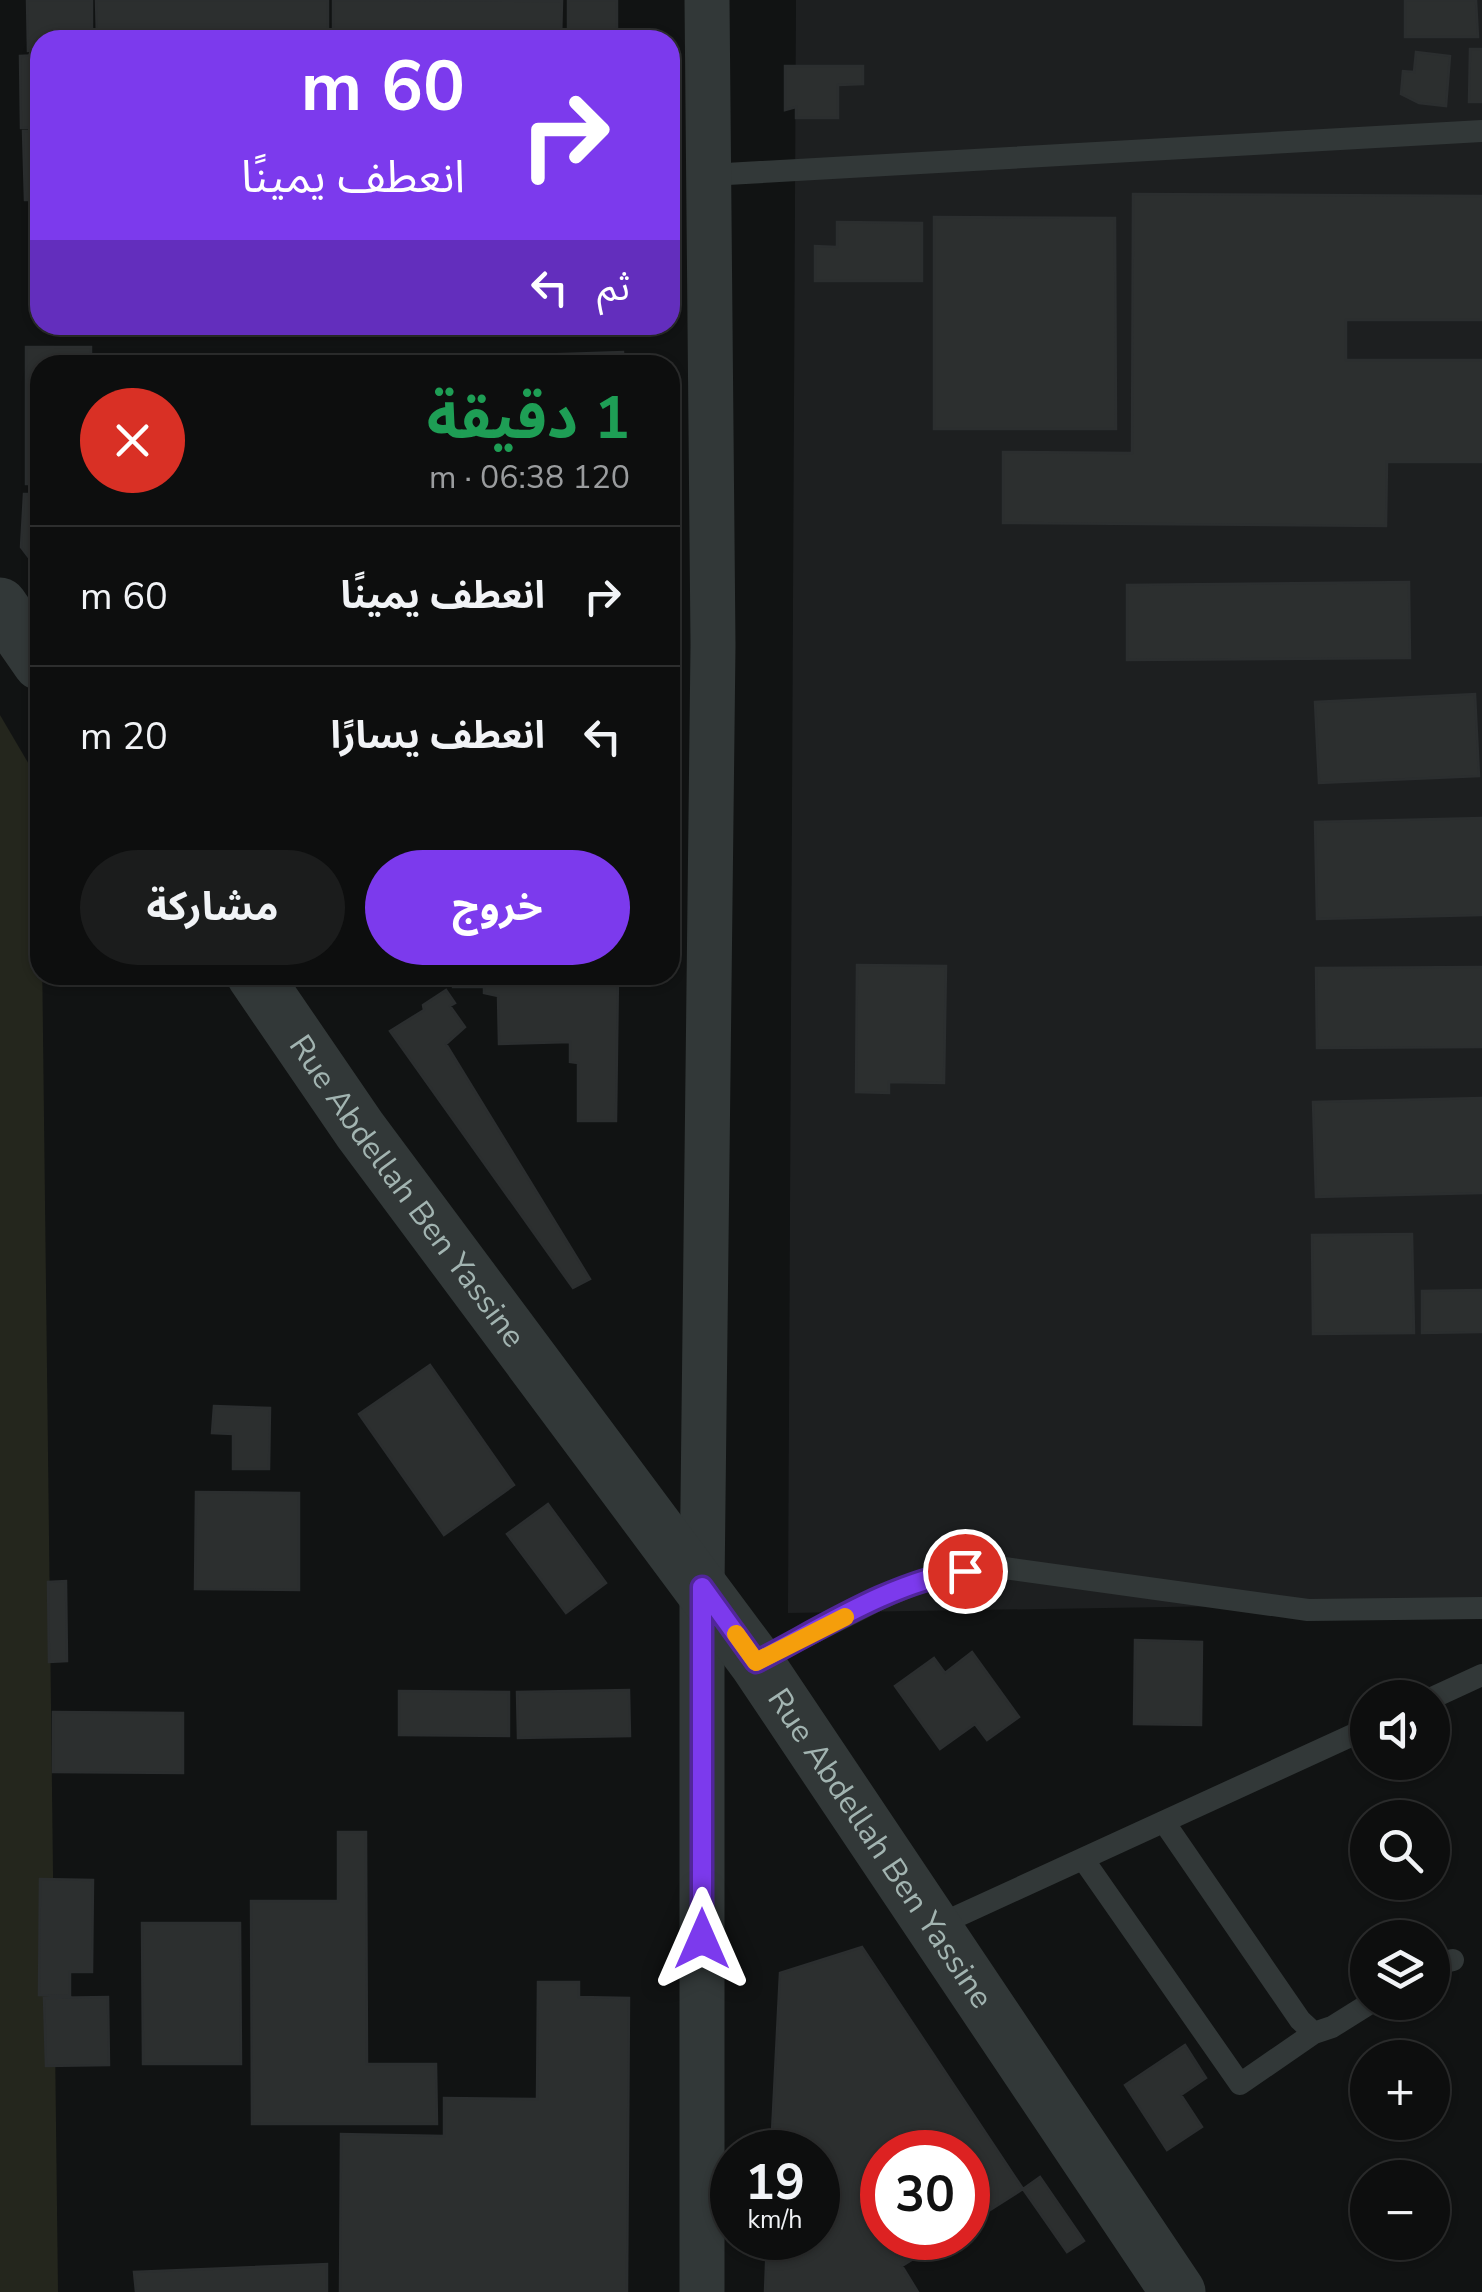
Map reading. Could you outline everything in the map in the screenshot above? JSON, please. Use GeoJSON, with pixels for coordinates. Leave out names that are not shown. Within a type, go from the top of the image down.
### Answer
{"type":"FeatureCollection","features":[{"type":"Feature","properties":{"kind":"street"},"geometry":{"type":"LineString","coordinates":[[702,2292],[702,1587],[713,645],[707,0]]}},
{"type":"Feature","properties":{"kind":"street"},"geometry":{"type":"LineString","coordinates":[[0,605],[30,648]]}},
{"type":"Feature","properties":{"kind":"street","name":"Rue Abdellah Ben Yassine"},"geometry":{"type":"LineString","coordinates":[[261,985],[360,1130],[756,1662],[1178,2292]]}},
{"type":"Feature","properties":{"kind":"lane"},"geometry":{"type":"LineString","coordinates":[[708,175],[1482,131]]}},
{"type":"Feature","properties":{"kind":"lane"},"geometry":{"type":"LineString","coordinates":[[756,1662],[934,1576],[996,1566],[1308,1610],[1482,1608]]}},
{"type":"Feature","properties":{"kind":"lane"},"geometry":{"type":"LineString","coordinates":[[1450,1690],[1482,1676]]}},
{"type":"Feature","properties":{"kind":"lane"},"geometry":{"type":"LineString","coordinates":[[932,1928],[1350,1736]]}},
{"type":"Feature","properties":{"kind":"lane"},"geometry":{"type":"LineString","coordinates":[[1164,1822],[1300,2020],[1314,2033]]}},
{"type":"Feature","properties":{"kind":"lane"},"geometry":{"type":"LineString","coordinates":[[1083,1859],[1240,2084],[1314,2033],[1350,2016]]}},
{"type":"Feature","properties":{"kind":"shaded area"},"geometry":{"type":"Polygon","coordinates":[[[796,0],[1482,0],[1482,1602],[788,1613],[796,0]]]}},
{"type":"Feature","properties":{"kind":"shaded area"},"geometry":{"type":"Polygon","coordinates":[[[0,715],[30,766],[30,985],[42,985],[58,2292],[0,2292],[0,715]]]}},
{"type":"Feature","properties":{"kind":"building"},"geometry":{"type":"Polygon","coordinates":[[[27,0],[92,0],[92,30],[30,30],[28,51],[27,0]]]}},
{"type":"Feature","properties":{"kind":"building"},"geometry":{"type":"Polygon","coordinates":[[[96,0],[328,0],[328,30],[97,30],[96,0]]]}},
{"type":"Feature","properties":{"kind":"building"},"geometry":{"type":"Polygon","coordinates":[[[333,0],[562,1],[561,30],[333,30],[333,0]]]}},
{"type":"Feature","properties":{"kind":"building"},"geometry":{"type":"Polygon","coordinates":[[[568,0],[617,0],[617,30],[568,30],[568,0]]]}},
{"type":"Feature","properties":{"kind":"building"},"geometry":{"type":"Polygon","coordinates":[[[1405,0],[1476,0],[1478,37],[1405,37],[1405,0]]]}},
{"type":"Feature","properties":{"kind":"building"},"geometry":{"type":"Polygon","coordinates":[[[1470,49],[1482,49],[1482,102],[1469,102],[1470,49]]]}},
{"type":"Feature","properties":{"kind":"building"},"geometry":{"type":"Polygon","coordinates":[[[1416,52],[1450,56],[1446,106],[1419,103],[1401,94],[1403,71],[1414,72],[1416,52]]]}},
{"type":"Feature","properties":{"kind":"building"},"geometry":{"type":"Polygon","coordinates":[[[20,56],[30,56],[30,128],[21,128],[20,56]]]}},
{"type":"Feature","properties":{"kind":"building"},"geometry":{"type":"Polygon","coordinates":[[[785,66],[863,66],[863,84],[838,85],[838,118],[796,118],[796,107],[785,110],[785,66]]]}},
{"type":"Feature","properties":{"kind":"building"},"geometry":{"type":"Polygon","coordinates":[[[23,131],[30,131],[30,200],[25,200],[23,131]]]}},
{"type":"Feature","properties":{"kind":"building"},"geometry":{"type":"Polygon","coordinates":[[[1133,194],[1482,196],[1482,320],[1346,320],[1346,360],[1482,360],[1482,462],[1387,462],[1386,526],[1003,523],[1003,452],[1132,453],[1133,194]]]}},
{"type":"Feature","properties":{"kind":"building"},"geometry":{"type":"Polygon","coordinates":[[[934,217],[1115,218],[1116,429],[934,429],[934,217]]]}},
{"type":"Feature","properties":{"kind":"building"},"geometry":{"type":"Polygon","coordinates":[[[837,222],[922,223],[922,281],[815,281],[815,246],[837,247],[837,222]]]}},
{"type":"Feature","properties":{"kind":"building"},"geometry":{"type":"Polygon","coordinates":[[[26,347],[91,347],[91,355],[30,355],[30,484],[26,484],[26,347]]]}},
{"type":"Feature","properties":{"kind":"building"},"geometry":{"type":"Polygon","coordinates":[[[623,352],[623,355],[534,355],[623,352]]]}},
{"type":"Feature","properties":{"kind":"building"},"geometry":{"type":"Polygon","coordinates":[[[24,494],[30,494],[30,559],[21,547],[24,494]]]}},
{"type":"Feature","properties":{"kind":"building"},"geometry":{"type":"Polygon","coordinates":[[[1409,582],[1410,658],[1127,660],[1127,585],[1409,582]]]}},
{"type":"Feature","properties":{"kind":"building"},"geometry":{"type":"Polygon","coordinates":[[[1475,694],[1479,776],[1319,783],[1315,702],[1475,694]]]}},
{"type":"Feature","properties":{"kind":"building"},"geometry":{"type":"Polygon","coordinates":[[[1482,818],[1482,915],[1317,919],[1315,822],[1482,818]]]}},
{"type":"Feature","properties":{"kind":"building"},"geometry":{"type":"Polygon","coordinates":[[[857,965],[946,966],[944,1083],[889,1082],[889,1093],[856,1092],[857,965]]]}},
{"type":"Feature","properties":{"kind":"building"},"geometry":{"type":"Polygon","coordinates":[[[1482,967],[1482,1047],[1317,1048],[1316,968],[1482,967]]]}},
{"type":"Feature","properties":{"kind":"building"},"geometry":{"type":"Polygon","coordinates":[[[618,985],[616,1121],[578,1121],[578,1063],[570,1062],[570,1042],[499,1044],[498,996],[484,993],[484,987],[453,987],[618,985]]]}},
{"type":"Feature","properties":{"kind":"building"},"geometry":{"type":"Polygon","coordinates":[[[446,990],[455,1003],[450,1006],[465,1027],[446,1044],[590,1279],[573,1288],[390,1031],[424,1010],[423,1005],[446,990]]]}},
{"type":"Feature","properties":{"kind":"building"},"geometry":{"type":"Polygon","coordinates":[[[1482,1098],[1482,1193],[1316,1197],[1313,1102],[1482,1098]]]}},
{"type":"Feature","properties":{"kind":"building"},"geometry":{"type":"Polygon","coordinates":[[[1412,1234],[1414,1333],[1313,1334],[1312,1235],[1412,1234]]]}},
{"type":"Feature","properties":{"kind":"building"},"geometry":{"type":"Polygon","coordinates":[[[1482,1290],[1482,1332],[1422,1333],[1422,1291],[1482,1290]]]}},
{"type":"Feature","properties":{"kind":"building"},"geometry":{"type":"Polygon","coordinates":[[[430,1365],[514,1485],[444,1535],[359,1414],[430,1365]]]}},
{"type":"Feature","properties":{"kind":"building"},"geometry":{"type":"Polygon","coordinates":[[[214,1406],[270,1408],[269,1469],[233,1469],[233,1434],[212,1433],[214,1406]]]}},
{"type":"Feature","properties":{"kind":"building"},"geometry":{"type":"Polygon","coordinates":[[[196,1492],[299,1493],[299,1590],[195,1589],[196,1492]]]}},
{"type":"Feature","properties":{"kind":"building"},"geometry":{"type":"Polygon","coordinates":[[[548,1504],[606,1583],[566,1613],[507,1534],[548,1504]]]}},
{"type":"Feature","properties":{"kind":"building"},"geometry":{"type":"Polygon","coordinates":[[[66,1581],[67,1661],[49,1662],[48,1582],[66,1581]]]}},
{"type":"Feature","properties":{"kind":"building"},"geometry":{"type":"Polygon","coordinates":[[[1135,1640],[1202,1642],[1201,1725],[1134,1724],[1135,1640]]]}},
{"type":"Feature","properties":{"kind":"building"},"geometry":{"type":"Polygon","coordinates":[[[972,1652],[1019,1717],[987,1740],[975,1724],[940,1749],[895,1686],[934,1658],[945,1673],[972,1652]]]}},
{"type":"Feature","properties":{"kind":"building"},"geometry":{"type":"Polygon","coordinates":[[[629,1690],[630,1736],[518,1738],[517,1692],[629,1690]]]}},
{"type":"Feature","properties":{"kind":"building"},"geometry":{"type":"Polygon","coordinates":[[[399,1691],[509,1692],[509,1736],[399,1735],[399,1691]]]}},
{"type":"Feature","properties":{"kind":"building"},"geometry":{"type":"Polygon","coordinates":[[[53,1712],[183,1713],[183,1773],[53,1772],[53,1712]]]}},
{"type":"Feature","properties":{"kind":"building"},"geometry":{"type":"Polygon","coordinates":[[[338,1832],[366,1832],[367,2064],[436,2064],[437,2124],[252,2124],[251,1901],[338,1901],[338,1832]]]}},
{"type":"Feature","properties":{"kind":"building"},"geometry":{"type":"Polygon","coordinates":[[[40,1879],[93,1880],[92,1972],[70,1972],[70,1996],[39,1995],[40,1879]]]}},
{"type":"Feature","properties":{"kind":"building"},"geometry":{"type":"Polygon","coordinates":[[[142,1923],[240,1923],[241,2064],[143,2064],[142,1923]]]}},
{"type":"Feature","properties":{"kind":"building"},"geometry":{"type":"Polygon","coordinates":[[[862,1947],[984,2130],[860,2130],[860,2260],[912,2260],[902,2266],[918,2292],[765,2292],[766,2260],[840,2260],[840,2130],[772,2130],[780,1973],[862,1947]]]}},
{"type":"Feature","properties":{"kind":"building"},"geometry":{"type":"Polygon","coordinates":[[[538,1982],[579,1982],[579,1997],[629,1998],[627,2292],[340,2292],[341,2134],[444,2136],[444,2098],[537,2099],[538,1982]]]}},
{"type":"Feature","properties":{"kind":"building"},"geometry":{"type":"Polygon","coordinates":[[[108,1997],[109,2065],[46,2066],[44,1998],[108,1997]]]}},
{"type":"Feature","properties":{"kind":"building"},"geometry":{"type":"Polygon","coordinates":[[[1185,2045],[1206,2078],[1181,2095],[1202,2127],[1167,2150],[1125,2085],[1185,2045]]]}},
{"type":"Feature","properties":{"kind":"building"},"geometry":{"type":"Polygon","coordinates":[[[990,2139],[1023,2189],[990,2210],[990,2139]]]}},
{"type":"Feature","properties":{"kind":"building"},"geometry":{"type":"Polygon","coordinates":[[[1040,2177],[1084,2241],[1067,2252],[1023,2189],[1040,2177]]]}},
{"type":"Feature","properties":{"kind":"building"},"geometry":{"type":"Polygon","coordinates":[[[327,2264],[327,2292],[136,2292],[134,2272],[327,2264]]]}},
{"type":"Feature","properties":{"kind":"slow traffic"},"geometry":{"type":"LineString","coordinates":[[736,1634],[756,1662],[845,1617]]}},
{"type":"Feature","properties":{"kind":"route"},"geometry":{"type":"LineString","coordinates":[[702,1939],[702,1587],[756,1662],[878,1600],[934,1576],[965,1571]]}}]}
